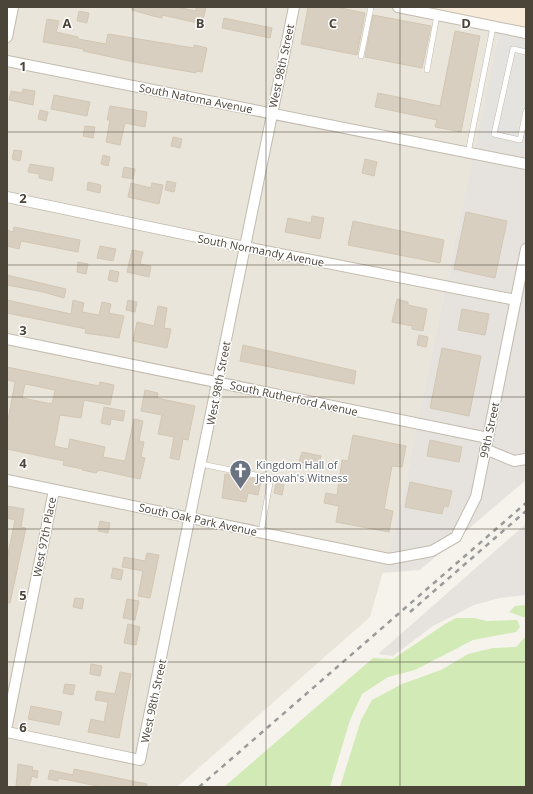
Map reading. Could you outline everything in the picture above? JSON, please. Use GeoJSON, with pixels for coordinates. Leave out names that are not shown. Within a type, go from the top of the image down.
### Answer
{"type":"FeatureCollection","features":[{"type":"Feature","properties":{"kind":"street"},"geometry":{"type":"LineString","coordinates":[[7,37],[13,7]]}},
{"type":"Feature","properties":{"kind":"street","name":"West 98th Street"},"geometry":{"type":"LineString","coordinates":[[7,732],[140,760],[191,518],[271,113],[294,7]]}},
{"type":"Feature","properties":{"kind":"street"},"geometry":{"type":"LineString","coordinates":[[398,7],[526,33]]}},
{"type":"Feature","properties":{"kind":"street","name":"South Natoma Avenue"},"geometry":{"type":"LineString","coordinates":[[7,61],[526,164]]}},
{"type":"Feature","properties":{"kind":"street","name":"South Normandy Avenue"},"geometry":{"type":"LineString","coordinates":[[7,198],[245,247],[516,300]]}},
{"type":"Feature","properties":{"kind":"street","name":"99th Street"},"geometry":{"type":"LineString","coordinates":[[389,559],[432,551],[456,537],[476,497],[526,249]]}},
{"type":"Feature","properties":{"kind":"street","name":"South Rutherford Avenue"},"geometry":{"type":"LineString","coordinates":[[7,339],[488,438]]}},
{"type":"Feature","properties":{"kind":"street"},"geometry":{"type":"LineString","coordinates":[[485,449],[514,461],[526,459]]}},
{"type":"Feature","properties":{"kind":"street","name":"South Oak Park Avenue"},"geometry":{"type":"LineString","coordinates":[[7,480],[389,559]]}},
{"type":"Feature","properties":{"kind":"street","name":"West 97th Place"},"geometry":{"type":"LineString","coordinates":[[7,726],[54,490]]}},
{"type":"Feature","properties":{"kind":"lane"},"geometry":{"type":"LineString","coordinates":[[361,56],[371,7]]}},
{"type":"Feature","properties":{"kind":"lane"},"geometry":{"type":"LineString","coordinates":[[427,70],[437,15]]}},
{"type":"Feature","properties":{"kind":"lane"},"geometry":{"type":"LineString","coordinates":[[468,152],[493,27]]}},
{"type":"Feature","properties":{"kind":"lane"},"geometry":{"type":"LineString","coordinates":[[526,52],[513,49],[494,134],[520,140],[526,109]]}},
{"type":"Feature","properties":{"kind":"lane"},"geometry":{"type":"LineString","coordinates":[[201,464],[265,477],[268,479],[270,483],[261,532]]}},
{"type":"Feature","properties":{"kind":"shaded area"},"geometry":{"type":"Polygon","coordinates":[[[7,7],[415,7],[500,25],[395,530],[370,617],[177,787],[7,787],[7,7]]]}},
{"type":"Feature","properties":{"kind":"shaded area"},"geometry":{"type":"Polygon","coordinates":[[[415,7],[526,7],[526,30],[415,7]]]}},
{"type":"Feature","properties":{"kind":"shaded area"},"geometry":{"type":"Polygon","coordinates":[[[500,25],[526,30],[526,480],[420,570],[382,573],[395,530],[500,25]]]}},
{"type":"Feature","properties":{"kind":"shaded area"},"geometry":{"type":"Polygon","coordinates":[[[501,36],[526,41],[526,150],[479,140],[501,36]]]}},
{"type":"Feature","properties":{"kind":"shaded area"},"geometry":{"type":"Polygon","coordinates":[[[526,524],[526,595],[500,598],[474,605],[433,626],[393,656],[378,654],[526,524]]]}},
{"type":"Feature","properties":{"kind":"green space"},"geometry":{"type":"Polygon","coordinates":[[[526,605],[526,618],[509,612],[515,606],[526,605]]]}},
{"type":"Feature","properties":{"kind":"green space"},"geometry":{"type":"Polygon","coordinates":[[[456,618],[474,618],[487,621],[517,620],[520,627],[516,632],[473,640],[415,670],[388,677],[362,694],[350,720],[330,787],[224,787],[373,658],[393,659],[456,618]]]}},
{"type":"Feature","properties":{"kind":"green space"},"geometry":{"type":"Polygon","coordinates":[[[526,636],[526,787],[340,787],[361,720],[372,700],[402,684],[441,670],[468,654],[493,648],[516,647],[526,636]]]}},
{"type":"Feature","properties":{"kind":"building"},"geometry":{"type":"Polygon","coordinates":[[[132,7],[177,7],[196,11],[196,7],[206,7],[202,24],[162,15],[162,18],[153,16],[132,10],[132,7]]]}},
{"type":"Feature","properties":{"kind":"building"},"geometry":{"type":"Polygon","coordinates":[[[308,7],[336,7],[365,13],[357,55],[301,44],[308,7]]]}},
{"type":"Feature","properties":{"kind":"building"},"geometry":{"type":"Polygon","coordinates":[[[79,11],[89,13],[87,23],[77,21],[79,11]]]}},
{"type":"Feature","properties":{"kind":"building"},"geometry":{"type":"Polygon","coordinates":[[[373,15],[431,26],[422,68],[365,57],[373,15]]]}},
{"type":"Feature","properties":{"kind":"building"},"geometry":{"type":"Polygon","coordinates":[[[224,18],[272,28],[270,38],[222,28],[224,18]]]}},
{"type":"Feature","properties":{"kind":"building"},"geometry":{"type":"Polygon","coordinates":[[[47,19],[59,21],[56,32],[78,37],[78,39],[106,44],[108,34],[194,48],[194,45],[207,48],[202,72],[196,71],[196,73],[134,62],[83,51],[84,49],[43,42],[47,19]]]}},
{"type":"Feature","properties":{"kind":"building"},"geometry":{"type":"Polygon","coordinates":[[[455,31],[480,36],[461,132],[435,127],[437,120],[375,107],[378,93],[440,106],[455,31]]]}},
{"type":"Feature","properties":{"kind":"building"},"geometry":{"type":"Polygon","coordinates":[[[23,89],[35,91],[33,105],[9,100],[11,91],[22,93],[23,89]]]}},
{"type":"Feature","properties":{"kind":"building"},"geometry":{"type":"Polygon","coordinates":[[[54,95],[90,102],[87,116],[51,109],[54,95]]]}},
{"type":"Feature","properties":{"kind":"building"},"geometry":{"type":"Polygon","coordinates":[[[110,106],[147,112],[145,127],[125,123],[120,145],[106,142],[110,120],[107,120],[110,106]]]}},
{"type":"Feature","properties":{"kind":"building"},"geometry":{"type":"Polygon","coordinates":[[[40,110],[48,112],[46,121],[38,119],[40,110]]]}},
{"type":"Feature","properties":{"kind":"building"},"geometry":{"type":"Polygon","coordinates":[[[85,126],[95,127],[93,138],[83,136],[85,126]]]}},
{"type":"Feature","properties":{"kind":"building"},"geometry":{"type":"Polygon","coordinates":[[[173,137],[182,139],[180,148],[171,146],[173,137]]]}},
{"type":"Feature","properties":{"kind":"building"},"geometry":{"type":"Polygon","coordinates":[[[14,150],[22,151],[20,161],[12,159],[14,150]]]}},
{"type":"Feature","properties":{"kind":"building"},"geometry":{"type":"Polygon","coordinates":[[[103,155],[110,157],[108,166],[101,164],[103,155]]]}},
{"type":"Feature","properties":{"kind":"building"},"geometry":{"type":"Polygon","coordinates":[[[365,159],[377,162],[374,176],[362,173],[365,159]]]}},
{"type":"Feature","properties":{"kind":"building"},"geometry":{"type":"Polygon","coordinates":[[[30,164],[54,168],[52,181],[39,178],[39,174],[28,172],[30,164]]]}},
{"type":"Feature","properties":{"kind":"building"},"geometry":{"type":"Polygon","coordinates":[[[124,167],[135,169],[133,179],[122,177],[124,167]]]}},
{"type":"Feature","properties":{"kind":"building"},"geometry":{"type":"Polygon","coordinates":[[[167,181],[176,183],[174,192],[165,190],[167,181]]]}},
{"type":"Feature","properties":{"kind":"building"},"geometry":{"type":"Polygon","coordinates":[[[88,182],[101,185],[100,193],[87,190],[88,182]]]}},
{"type":"Feature","properties":{"kind":"building"},"geometry":{"type":"Polygon","coordinates":[[[131,183],[151,188],[152,183],[163,185],[159,204],[128,197],[131,183]]]}},
{"type":"Feature","properties":{"kind":"building"},"geometry":{"type":"Polygon","coordinates":[[[466,212],[507,221],[495,278],[454,269],[466,212]]]}},
{"type":"Feature","properties":{"kind":"building"},"geometry":{"type":"Polygon","coordinates":[[[312,216],[324,218],[320,239],[285,232],[288,218],[311,223],[312,216]]]}},
{"type":"Feature","properties":{"kind":"building"},"geometry":{"type":"Polygon","coordinates":[[[353,221],[444,240],[440,263],[348,245],[353,221]]]}},
{"type":"Feature","properties":{"kind":"building"},"geometry":{"type":"Polygon","coordinates":[[[14,227],[80,240],[78,252],[21,241],[19,249],[7,246],[7,230],[13,232],[14,227]]]}},
{"type":"Feature","properties":{"kind":"building"},"geometry":{"type":"Polygon","coordinates":[[[100,246],[116,249],[113,261],[97,258],[100,246]]]}},
{"type":"Feature","properties":{"kind":"building"},"geometry":{"type":"Polygon","coordinates":[[[132,250],[143,252],[140,264],[151,266],[149,277],[127,272],[132,250]]]}},
{"type":"Feature","properties":{"kind":"building"},"geometry":{"type":"Polygon","coordinates":[[[78,262],[88,264],[86,274],[77,272],[78,262]]]}},
{"type":"Feature","properties":{"kind":"building"},"geometry":{"type":"Polygon","coordinates":[[[110,270],[119,272],[117,282],[108,280],[110,270]]]}},
{"type":"Feature","properties":{"kind":"building"},"geometry":{"type":"Polygon","coordinates":[[[7,275],[66,289],[64,298],[7,285],[7,275]]]}},
{"type":"Feature","properties":{"kind":"building"},"geometry":{"type":"Polygon","coordinates":[[[397,299],[408,302],[408,305],[427,309],[423,331],[412,329],[412,326],[392,322],[397,299]]]}},
{"type":"Feature","properties":{"kind":"building"},"geometry":{"type":"Polygon","coordinates":[[[7,300],[71,314],[73,300],[84,303],[82,312],[99,315],[102,302],[111,304],[109,313],[124,316],[119,338],[85,333],[86,329],[7,313],[7,300]]]}},
{"type":"Feature","properties":{"kind":"building"},"geometry":{"type":"Polygon","coordinates":[[[128,300],[137,302],[135,312],[126,310],[128,300]]]}},
{"type":"Feature","properties":{"kind":"building"},"geometry":{"type":"Polygon","coordinates":[[[158,306],[167,308],[164,328],[171,329],[167,348],[133,341],[137,322],[154,326],[158,306]]]}},
{"type":"Feature","properties":{"kind":"building"},"geometry":{"type":"Polygon","coordinates":[[[462,309],[489,314],[485,335],[458,330],[462,309]]]}},
{"type":"Feature","properties":{"kind":"building"},"geometry":{"type":"Polygon","coordinates":[[[419,335],[428,337],[426,347],[417,345],[419,335]]]}},
{"type":"Feature","properties":{"kind":"building"},"geometry":{"type":"Polygon","coordinates":[[[243,345],[356,371],[354,384],[240,361],[243,345]]]}},
{"type":"Feature","properties":{"kind":"building"},"geometry":{"type":"Polygon","coordinates":[[[442,348],[481,356],[469,416],[430,408],[442,348]]]}},
{"type":"Feature","properties":{"kind":"building"},"geometry":{"type":"Polygon","coordinates":[[[7,367],[99,386],[100,382],[114,385],[110,405],[84,400],[81,418],[60,415],[54,446],[68,449],[70,439],[105,447],[103,457],[125,461],[134,419],[143,421],[139,441],[144,442],[141,457],[145,458],[140,479],[99,470],[96,473],[82,470],[83,469],[63,465],[64,461],[7,449],[7,425],[15,382],[7,380],[7,367]],[[25,384],[22,398],[52,404],[55,390],[25,384]]]}},
{"type":"Feature","properties":{"kind":"building"},"geometry":{"type":"Polygon","coordinates":[[[145,390],[158,393],[157,398],[195,406],[188,440],[183,439],[179,460],[170,458],[174,437],[158,434],[162,415],[141,411],[145,390]]]}},
{"type":"Feature","properties":{"kind":"building"},"geometry":{"type":"Polygon","coordinates":[[[104,407],[125,411],[123,421],[111,419],[110,425],[101,423],[104,407]]]}},
{"type":"Feature","properties":{"kind":"building"},"geometry":{"type":"Polygon","coordinates":[[[353,435],[406,446],[402,467],[392,466],[384,509],[393,511],[389,532],[336,522],[339,506],[324,503],[326,493],[337,495],[342,460],[348,461],[353,435]]]}},
{"type":"Feature","properties":{"kind":"building"},"geometry":{"type":"Polygon","coordinates":[[[430,440],[462,447],[459,462],[427,456],[430,440]]]}},
{"type":"Feature","properties":{"kind":"building"},"geometry":{"type":"Polygon","coordinates":[[[302,452],[321,456],[319,466],[299,462],[302,452]]]}},
{"type":"Feature","properties":{"kind":"building","name":"Kingdom Hall of Jehovah's Witness"},"geometry":{"type":"Polygon","coordinates":[[[225,474],[261,480],[258,495],[248,493],[246,502],[222,498],[225,474]]]}},
{"type":"Feature","properties":{"kind":"building"},"geometry":{"type":"Polygon","coordinates":[[[410,482],[452,491],[448,507],[444,506],[442,514],[405,507],[410,482]]]}},
{"type":"Feature","properties":{"kind":"building"},"geometry":{"type":"Polygon","coordinates":[[[276,483],[284,485],[282,495],[274,493],[276,483]]]}},
{"type":"Feature","properties":{"kind":"building"},"geometry":{"type":"Polygon","coordinates":[[[7,506],[24,509],[21,527],[26,528],[10,603],[7,603],[7,558],[15,520],[7,518],[7,506]]]}},
{"type":"Feature","properties":{"kind":"building"},"geometry":{"type":"Polygon","coordinates":[[[100,521],[110,523],[108,533],[98,531],[100,521]]]}},
{"type":"Feature","properties":{"kind":"building"},"geometry":{"type":"Polygon","coordinates":[[[147,553],[159,555],[150,598],[138,596],[143,571],[122,567],[124,557],[145,561],[147,553]]]}},
{"type":"Feature","properties":{"kind":"building"},"geometry":{"type":"Polygon","coordinates":[[[113,568],[123,570],[121,580],[111,578],[113,568]]]}},
{"type":"Feature","properties":{"kind":"building"},"geometry":{"type":"Polygon","coordinates":[[[75,598],[84,599],[82,609],[73,607],[75,598]]]}},
{"type":"Feature","properties":{"kind":"building"},"geometry":{"type":"Polygon","coordinates":[[[127,599],[139,601],[135,620],[123,618],[127,599]]]}},
{"type":"Feature","properties":{"kind":"building"},"geometry":{"type":"Polygon","coordinates":[[[128,624],[140,627],[136,645],[124,643],[128,624]]]}},
{"type":"Feature","properties":{"kind":"building"},"geometry":{"type":"Polygon","coordinates":[[[91,664],[102,666],[100,676],[90,674],[91,664]]]}},
{"type":"Feature","properties":{"kind":"building"},"geometry":{"type":"Polygon","coordinates":[[[120,672],[131,674],[119,738],[88,732],[91,719],[104,722],[108,702],[95,700],[97,691],[115,694],[120,672]]]}},
{"type":"Feature","properties":{"kind":"building"},"geometry":{"type":"Polygon","coordinates":[[[65,684],[75,685],[73,695],[63,693],[65,684]]]}},
{"type":"Feature","properties":{"kind":"building"},"geometry":{"type":"Polygon","coordinates":[[[31,706],[62,712],[59,725],[28,719],[31,706]]]}},
{"type":"Feature","properties":{"kind":"building"},"geometry":{"type":"Polygon","coordinates":[[[18,764],[33,767],[32,770],[38,771],[37,778],[32,776],[29,787],[16,787],[18,764]]]}},
{"type":"Feature","properties":{"kind":"building"},"geometry":{"type":"Polygon","coordinates":[[[74,769],[147,784],[147,787],[102,787],[58,778],[58,781],[48,779],[50,770],[73,775],[74,769]]]}},
{"type":"Feature","properties":{"kind":"railway"},"geometry":{"type":"LineString","coordinates":[[199,787],[526,503]]}},
{"type":"Feature","properties":{"kind":"railway"},"geometry":{"type":"LineString","coordinates":[[410,612],[526,511]]}},
{"type":"Feature","properties":{"kind":"place","name":"Kingdom Hall of Jehovah's Witness"},"geometry":{"type":"Point","coordinates":[241,490]}}]}
